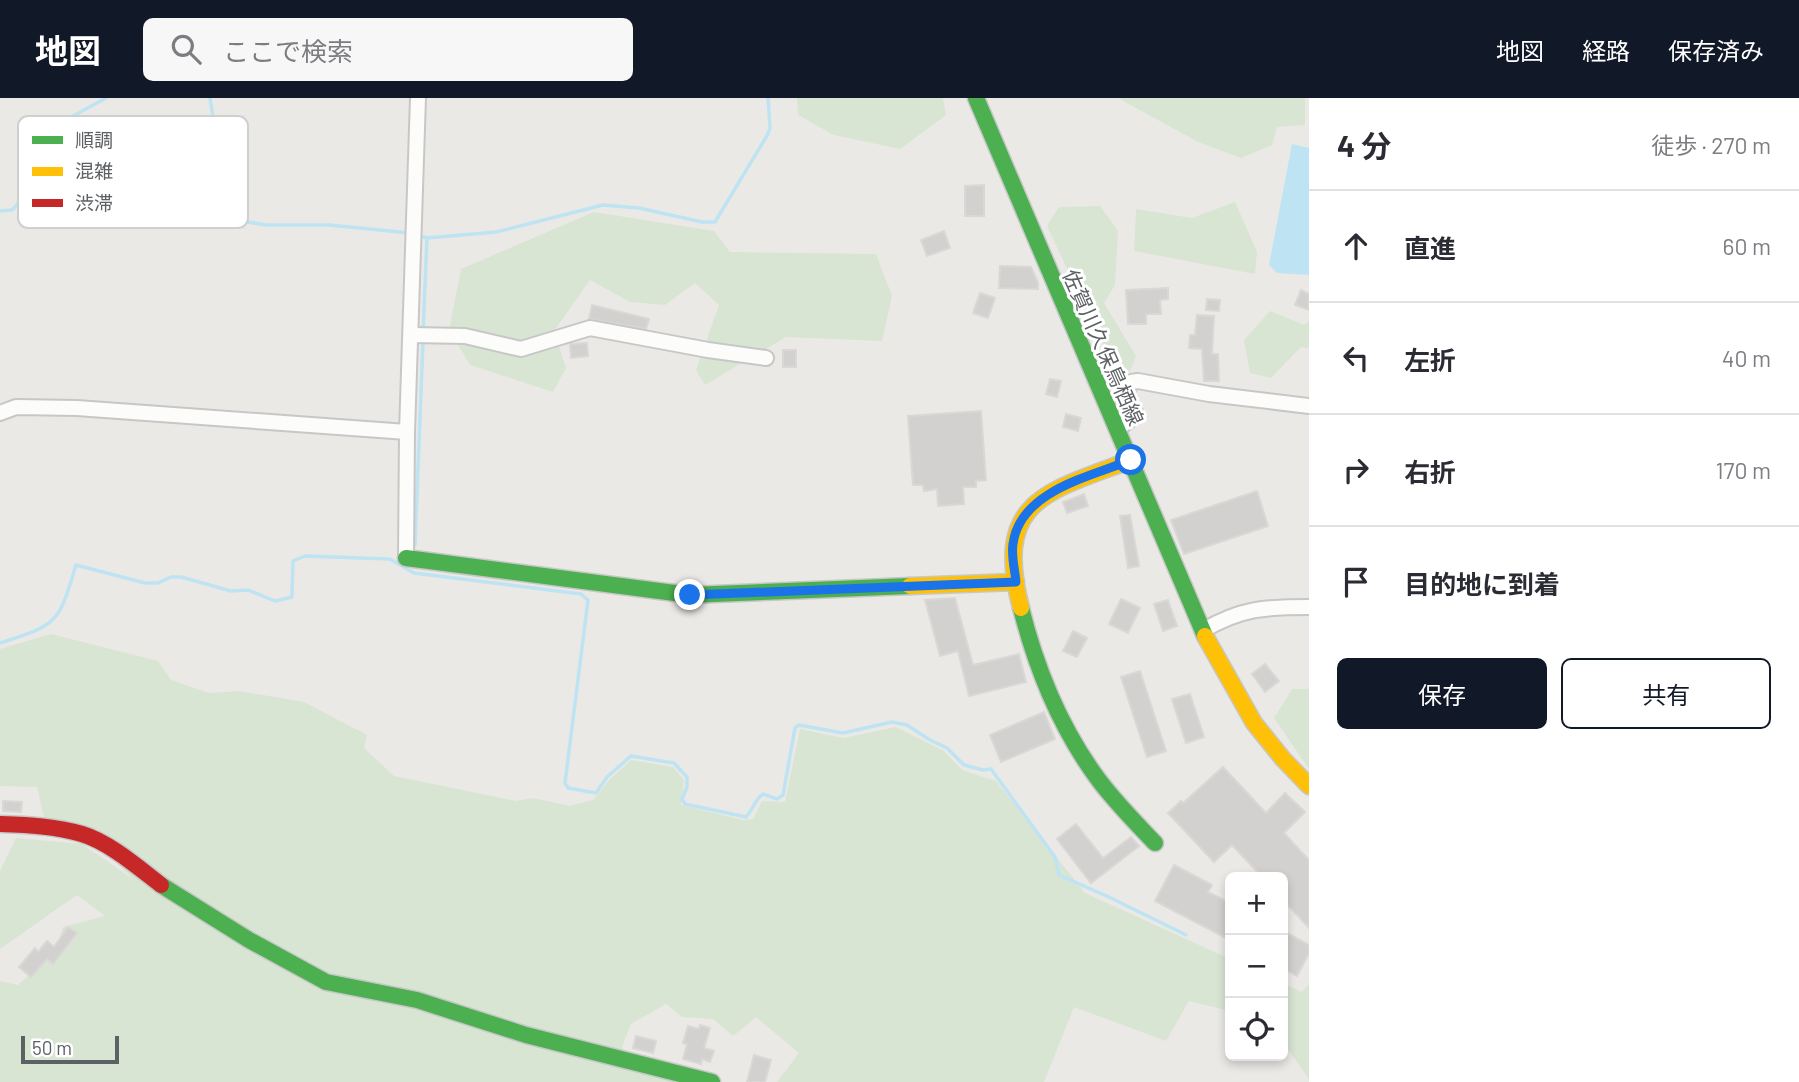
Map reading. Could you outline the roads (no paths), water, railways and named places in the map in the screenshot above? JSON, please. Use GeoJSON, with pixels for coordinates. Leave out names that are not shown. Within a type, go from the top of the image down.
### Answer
{"type":"FeatureCollection","features":[{"type":"Feature","properties":{"kind":"street"},"geometry":{"type":"LineString","coordinates":[[418,98],[407,432],[406,558],[690,595],[1016,582]]}},
{"type":"Feature","properties":{"kind":"street","name":"佐賀川久保鳥栖線"},"geometry":{"type":"LineString","coordinates":[[976,98],[1202,631],[1254,723],[1283,760],[1309,786]]}},
{"type":"Feature","properties":{"kind":"street"},"geometry":{"type":"LineString","coordinates":[[411,335],[465,336],[521,349],[590,328],[708,351],[766,358]]}},
{"type":"Feature","properties":{"kind":"street"},"geometry":{"type":"LineString","coordinates":[[1117,429],[1133,418],[1135,412],[1127,392],[1131,382],[1138,381],[1209,394],[1309,406]]}},
{"type":"Feature","properties":{"kind":"street"},"geometry":{"type":"LineString","coordinates":[[0,413],[16,407],[77,408],[407,432]]}},
{"type":"Feature","properties":{"kind":"street"},"geometry":{"type":"LineString","coordinates":[[1131,460],[1051,492],[1032,505],[1019,523],[1013,545],[1016,582],[1025,626],[1055,708],[1084,759],[1112,799],[1155,843]]}},
{"type":"Feature","properties":{"kind":"street"},"geometry":{"type":"LineString","coordinates":[[1202,631],[1226,618],[1263,607],[1309,607]]}},
{"type":"Feature","properties":{"kind":"street"},"geometry":{"type":"LineString","coordinates":[[0,824],[42,826],[84,834],[116,852],[164,887],[249,940],[326,982],[407,998],[526,1035],[712,1082]]}},
{"type":"Feature","properties":{"kind":"water"},"geometry":{"type":"Polygon","coordinates":[[[1292,144],[1309,148],[1309,275],[1277,273],[1269,265],[1292,144]]]}},
{"type":"Feature","properties":{"kind":"waterway"},"geometry":{"type":"LineString","coordinates":[[73,116],[106,98]]}},
{"type":"Feature","properties":{"kind":"waterway"},"geometry":{"type":"LineString","coordinates":[[210,98],[213,116]]}},
{"type":"Feature","properties":{"kind":"waterway"},"geometry":{"type":"LineString","coordinates":[[418,235],[427,238],[496,232],[603,205],[639,208],[702,222],[715,222],[768,134],[768,98]]}},
{"type":"Feature","properties":{"kind":"waterway"},"geometry":{"type":"LineString","coordinates":[[0,211],[12,210],[18,202]]}},
{"type":"Feature","properties":{"kind":"waterway"},"geometry":{"type":"LineString","coordinates":[[248,222],[266,225],[329,225],[410,233]]}},
{"type":"Feature","properties":{"kind":"waterway"},"geometry":{"type":"LineString","coordinates":[[423,333],[427,238]]}},
{"type":"Feature","properties":{"kind":"waterway"},"geometry":{"type":"LineString","coordinates":[[415,545],[423,341]]}},
{"type":"Feature","properties":{"kind":"waterway"},"geometry":{"type":"LineString","coordinates":[[0,643],[34,631],[53,619],[60,611],[76,565],[145,583],[158,583],[171,577],[181,577],[231,591],[248,590],[275,601],[292,597],[293,561],[305,556],[390,559],[414,573],[581,594],[588,600],[565,783],[568,788],[596,793],[607,777],[631,756],[674,763],[687,777],[687,787],[682,799],[685,804],[746,817],[763,794],[777,799],[783,795],[795,728],[799,725],[843,733],[892,722],[907,725],[947,748],[964,765],[983,770],[991,769],[1055,857],[1059,875],[1186,935]]}}]}
